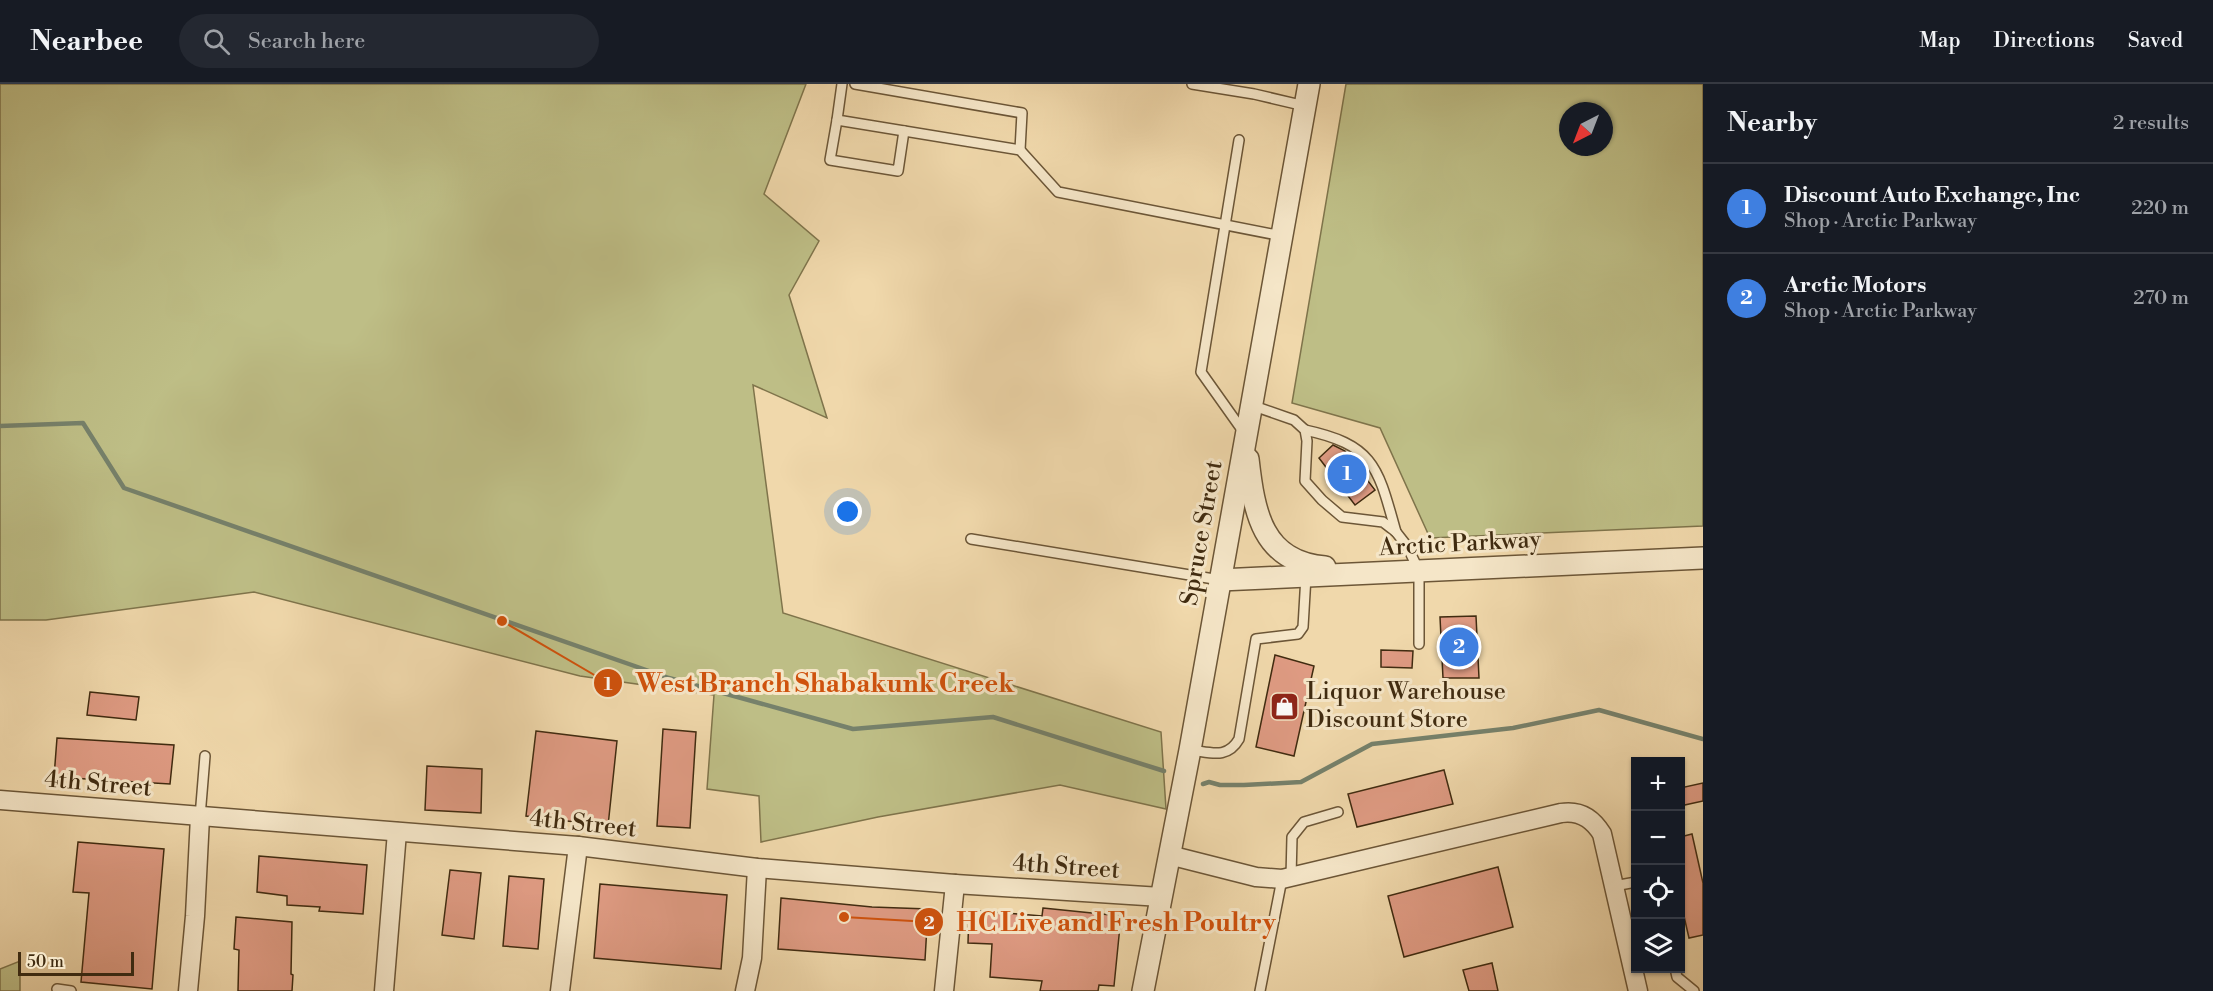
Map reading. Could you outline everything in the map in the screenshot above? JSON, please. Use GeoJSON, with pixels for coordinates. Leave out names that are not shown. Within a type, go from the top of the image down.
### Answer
{"type":"FeatureCollection","features":[{"type":"Feature","properties":{"kind":"street","name":"Spruce Street"},"geometry":{"type":"LineString","coordinates":[[1143,991],[1190,750],[1309,84]]}},
{"type":"Feature","properties":{"kind":"street"},"geometry":{"type":"LineString","coordinates":[[1246,435],[1251,485],[1258,517],[1267,534],[1289,558],[1317,566],[1419,571]]}},
{"type":"Feature","properties":{"kind":"street","name":"Arctic Parkway"},"geometry":{"type":"LineString","coordinates":[[1220,580],[1703,558]]}},
{"type":"Feature","properties":{"kind":"street","name":"4th Street"},"geometry":{"type":"LineString","coordinates":[[0,800],[578,846],[757,868],[1161,897]]}},
{"type":"Feature","properties":{"kind":"street"},"geometry":{"type":"LineString","coordinates":[[1169,855],[1256,877],[1287,878],[1561,813],[1576,813],[1587,817],[1602,834],[1631,956]]}},
{"type":"Feature","properties":{"kind":"street"},"geometry":{"type":"LineString","coordinates":[[188,991],[195,916],[200,817]]}},
{"type":"Feature","properties":{"kind":"street"},"geometry":{"type":"LineString","coordinates":[[384,991],[397,831]]}},
{"type":"Feature","properties":{"kind":"street"},"geometry":{"type":"LineString","coordinates":[[560,991],[578,846]]}},
{"type":"Feature","properties":{"kind":"street"},"geometry":{"type":"LineString","coordinates":[[745,991],[752,958],[757,868]]}},
{"type":"Feature","properties":{"kind":"street"},"geometry":{"type":"LineString","coordinates":[[944,991],[955,884]]}},
{"type":"Feature","properties":{"kind":"street"},"geometry":{"type":"LineString","coordinates":[[1635,973],[1638,991]]}},
{"type":"Feature","properties":{"kind":"lane"},"geometry":{"type":"LineString","coordinates":[[842,84],[830,160],[898,171],[904,131]]}},
{"type":"Feature","properties":{"kind":"lane"},"geometry":{"type":"LineString","coordinates":[[855,84],[1022,113],[1020,150]]}},
{"type":"Feature","properties":{"kind":"lane"},"geometry":{"type":"LineString","coordinates":[[1192,84],[1254,94],[1305,106]]}},
{"type":"Feature","properties":{"kind":"lane"},"geometry":{"type":"LineString","coordinates":[[837,120],[1020,150],[1058,192],[1282,236]]}},
{"type":"Feature","properties":{"kind":"lane"},"geometry":{"type":"LineString","coordinates":[[1239,140],[1201,372],[1246,435]]}},
{"type":"Feature","properties":{"kind":"lane"},"geometry":{"type":"LineString","coordinates":[[1251,405],[1294,420],[1305,430],[1332,436],[1362,452],[1378,474],[1396,532]]}},
{"type":"Feature","properties":{"kind":"lane"},"geometry":{"type":"LineString","coordinates":[[1305,430],[1307,441],[1305,480],[1322,500],[1342,517],[1383,522],[1396,532],[1407,546],[1419,571],[1419,644]]}},
{"type":"Feature","properties":{"kind":"lane"},"geometry":{"type":"LineString","coordinates":[[971,539],[1220,580]]}},
{"type":"Feature","properties":{"kind":"lane"},"geometry":{"type":"LineString","coordinates":[[1190,750],[1223,754],[1233,749],[1239,739],[1256,639],[1298,634],[1303,627],[1306,576]]}},
{"type":"Feature","properties":{"kind":"lane"},"geometry":{"type":"LineString","coordinates":[[200,817],[206,756]]}},
{"type":"Feature","properties":{"kind":"lane"},"geometry":{"type":"LineString","coordinates":[[1260,991],[1287,878],[1292,837],[1304,822],[1338,812]]}},
{"type":"Feature","properties":{"kind":"lane"},"geometry":{"type":"LineString","coordinates":[[1614,886],[1631,883]]}},
{"type":"Feature","properties":{"kind":"lane"},"geometry":{"type":"LineString","coordinates":[[1676,973],[1677,977],[1694,991]]}},
{"type":"Feature","properties":{"kind":"lane"},"geometry":{"type":"LineString","coordinates":[[57,989],[71,991]]}},
{"type":"Feature","properties":{"kind":"green space"},"geometry":{"type":"Polygon","coordinates":[[[0,84],[806,84],[764,194],[819,241],[789,295],[827,418],[753,385],[783,613],[1161,732],[1166,809],[1060,785],[878,817],[761,842],[759,796],[707,789],[714,695],[580,676],[254,592],[46,620],[0,620],[0,84]]]}},
{"type":"Feature","properties":{"kind":"green space"},"geometry":{"type":"Polygon","coordinates":[[[1346,84],[1703,84],[1703,526],[1430,538],[1380,428],[1292,403],[1346,84]]]}},
{"type":"Feature","properties":{"kind":"green space"},"geometry":{"type":"Polygon","coordinates":[[[20,961],[20,991],[0,991],[0,969],[20,961]]]}},
{"type":"Feature","properties":{"kind":"building"},"geometry":{"type":"Polygon","coordinates":[[[1333,445],[1345,451],[1375,490],[1355,505],[1319,458],[1333,445]]]}},
{"type":"Feature","properties":{"kind":"building"},"geometry":{"type":"Polygon","coordinates":[[[1476,616],[1479,678],[1443,678],[1440,617],[1476,616]]]}},
{"type":"Feature","properties":{"kind":"building"},"geometry":{"type":"Polygon","coordinates":[[[1381,650],[1413,651],[1412,668],[1381,667],[1381,650]]]}},
{"type":"Feature","properties":{"kind":"building","name":"Liquor Warehouse Discount Store"},"geometry":{"type":"Polygon","coordinates":[[[1275,655],[1314,666],[1294,756],[1256,747],[1275,655]]]}},
{"type":"Feature","properties":{"kind":"building"},"geometry":{"type":"Polygon","coordinates":[[[90,692],[139,697],[136,720],[87,715],[90,692]]]}},
{"type":"Feature","properties":{"kind":"building"},"geometry":{"type":"Polygon","coordinates":[[[663,729],[696,732],[690,828],[657,826],[663,729]]]}},
{"type":"Feature","properties":{"kind":"building"},"geometry":{"type":"Polygon","coordinates":[[[536,731],[617,741],[608,826],[526,816],[536,731]]]}},
{"type":"Feature","properties":{"kind":"building"},"geometry":{"type":"Polygon","coordinates":[[[57,738],[174,745],[170,784],[54,777],[57,738]]]}},
{"type":"Feature","properties":{"kind":"building"},"geometry":{"type":"Polygon","coordinates":[[[427,766],[482,769],[481,813],[425,810],[427,766]]]}},
{"type":"Feature","properties":{"kind":"building"},"geometry":{"type":"Polygon","coordinates":[[[1444,770],[1453,804],[1357,827],[1348,794],[1444,770]]]}},
{"type":"Feature","properties":{"kind":"building"},"geometry":{"type":"Polygon","coordinates":[[[1703,783],[1703,801],[1685,805],[1685,787],[1703,783]]]}},
{"type":"Feature","properties":{"kind":"building"},"geometry":{"type":"Polygon","coordinates":[[[1692,834],[1703,883],[1703,935],[1689,938],[1685,921],[1685,836],[1692,834]]]}},
{"type":"Feature","properties":{"kind":"building"},"geometry":{"type":"Polygon","coordinates":[[[78,842],[164,849],[152,989],[81,982],[89,893],[73,892],[78,842]]]}},
{"type":"Feature","properties":{"kind":"building"},"geometry":{"type":"Polygon","coordinates":[[[259,856],[367,865],[363,914],[319,911],[320,907],[287,905],[287,896],[257,892],[259,856]]]}},
{"type":"Feature","properties":{"kind":"building"},"geometry":{"type":"Polygon","coordinates":[[[1498,867],[1513,927],[1404,957],[1388,896],[1498,867]]]}},
{"type":"Feature","properties":{"kind":"building"},"geometry":{"type":"Polygon","coordinates":[[[450,870],[481,873],[474,939],[442,935],[450,870]]]}},
{"type":"Feature","properties":{"kind":"building"},"geometry":{"type":"Polygon","coordinates":[[[509,876],[544,879],[538,949],[503,946],[509,876]]]}},
{"type":"Feature","properties":{"kind":"building"},"geometry":{"type":"Polygon","coordinates":[[[600,884],[727,895],[721,969],[594,958],[600,884]]]}},
{"type":"Feature","properties":{"kind":"building"},"geometry":{"type":"Polygon","coordinates":[[[781,898],[872,907],[928,909],[925,960],[778,949],[781,898]]]}},
{"type":"Feature","properties":{"kind":"building"},"geometry":{"type":"Polygon","coordinates":[[[1043,908],[1121,916],[1114,986],[1099,985],[1098,991],[1040,991],[1042,981],[990,977],[992,944],[968,943],[969,910],[1042,916],[1043,908]]]}},
{"type":"Feature","properties":{"kind":"building"},"geometry":{"type":"Polygon","coordinates":[[[236,917],[292,922],[292,991],[238,991],[239,950],[234,949],[236,917]]]}},
{"type":"Feature","properties":{"kind":"building"},"geometry":{"type":"Polygon","coordinates":[[[1492,963],[1498,991],[1469,991],[1463,970],[1492,963]]]}},
{"type":"Feature","properties":{"kind":"waterway"},"geometry":{"type":"LineString","coordinates":[[0,426],[83,423],[124,488],[669,678],[853,729],[993,717],[1164,771]]}},
{"type":"Feature","properties":{"kind":"waterway"},"geometry":{"type":"LineString","coordinates":[[1203,784],[1209,782],[1220,785],[1301,782],[1372,744],[1513,728],[1599,710],[1703,739]]}},
{"type":"Feature","properties":{"kind":"place","name":"Discount Auto Exchange, Inc"},"geometry":{"type":"Point","coordinates":[1347,474]}},
{"type":"Feature","properties":{"kind":"place","name":"West Branch Shabakunk Creek"},"geometry":{"type":"Point","coordinates":[502,621]}},
{"type":"Feature","properties":{"kind":"place","name":"Arctic Motors"},"geometry":{"type":"Point","coordinates":[1459,647]}},
{"type":"Feature","properties":{"kind":"place","name":"Liquor Warehouse Discount Store"},"geometry":{"type":"Point","coordinates":[1285,706]}},
{"type":"Feature","properties":{"kind":"place","name":"HC Live and Fresh Poultry"},"geometry":{"type":"Point","coordinates":[844,917]}}]}
